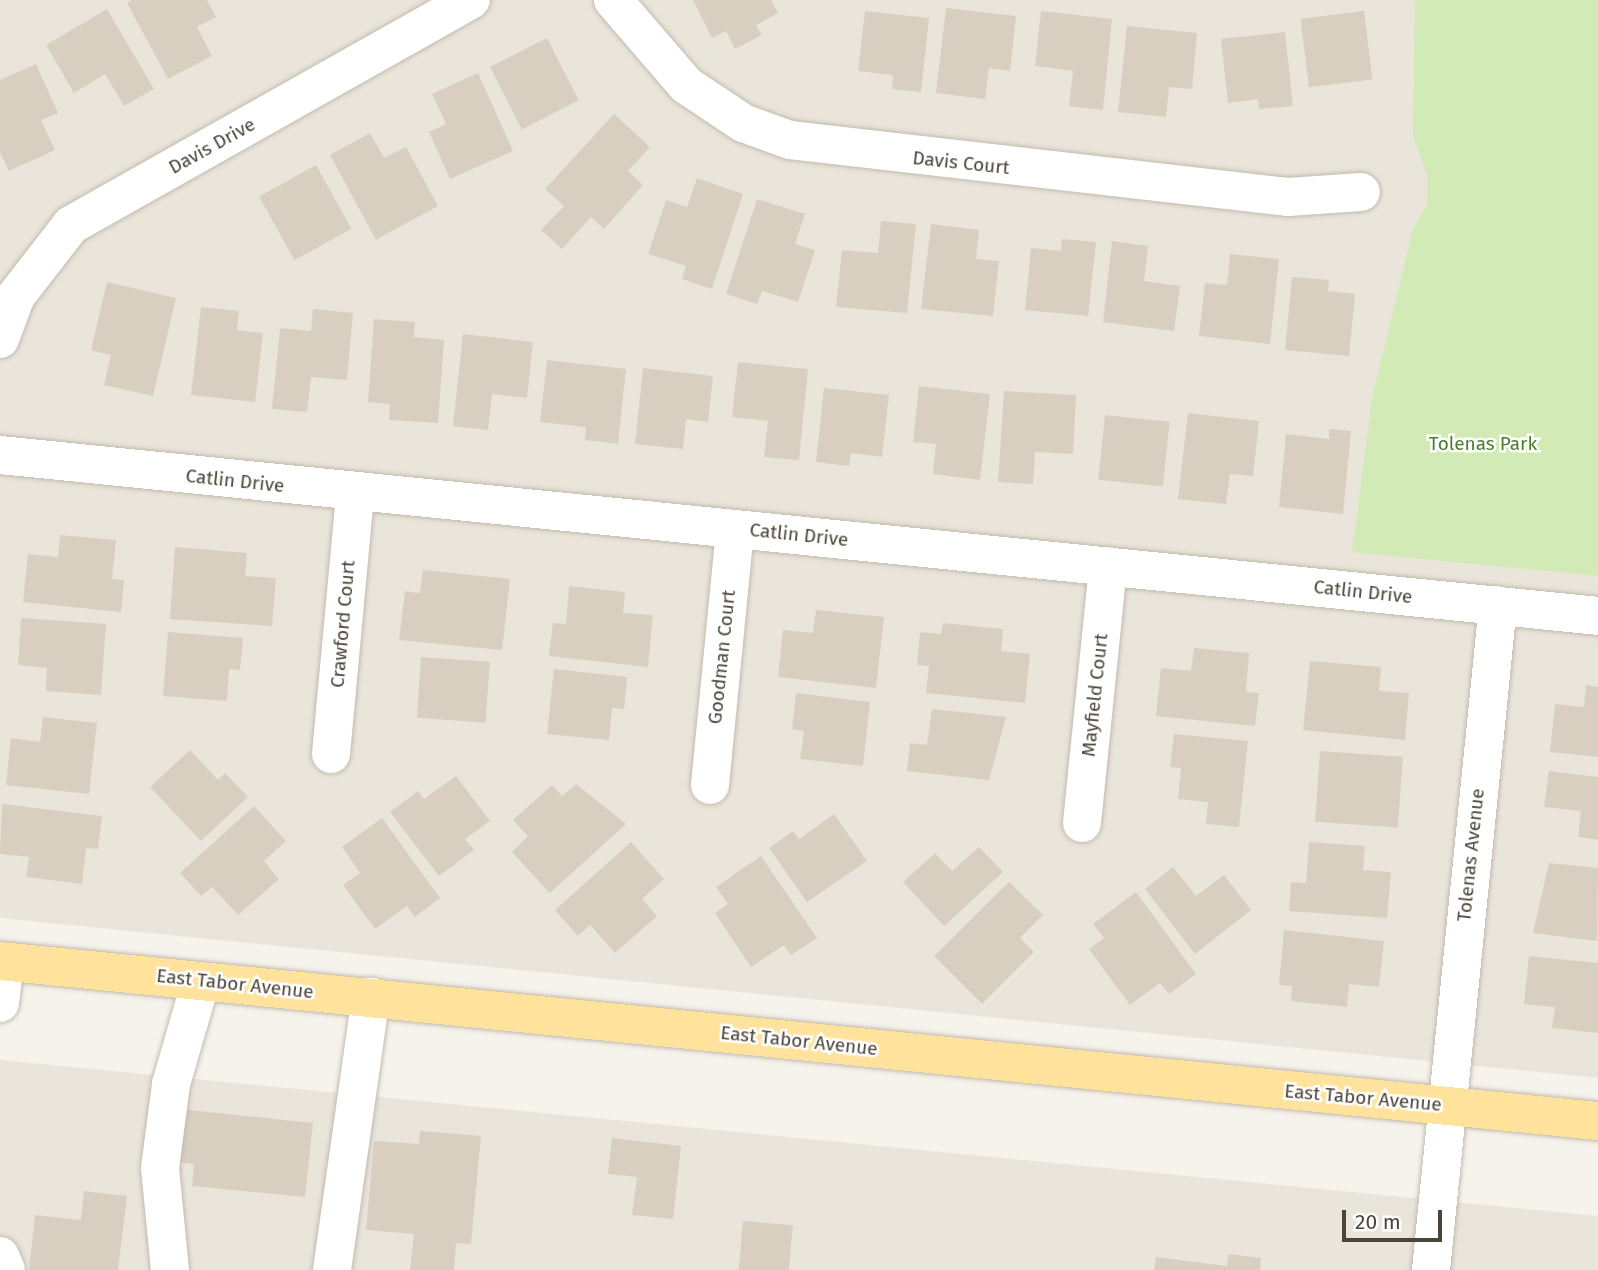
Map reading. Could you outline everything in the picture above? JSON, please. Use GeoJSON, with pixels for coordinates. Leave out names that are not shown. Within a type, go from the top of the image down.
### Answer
{"type":"FeatureCollection","features":[{"type":"Feature","properties":{"kind":"main road","name":"East Tabor Avenue"},"geometry":{"type":"LineString","coordinates":[[3,962],[1598,1121]]}},
{"type":"Feature","properties":{"kind":"street","name":"Davis Drive"},"geometry":{"type":"LineString","coordinates":[[0,339],[16,296],[71,225],[471,0]]}},
{"type":"Feature","properties":{"kind":"street","name":"Davis Court"},"geometry":{"type":"LineString","coordinates":[[613,0],[686,85],[743,123],[790,140],[1288,197],[1362,192]]}},
{"type":"Feature","properties":{"kind":"street","name":"Catlin Drive"},"geometry":{"type":"LineString","coordinates":[[0,455],[355,494],[735,529],[1598,616]]}},
{"type":"Feature","properties":{"kind":"street","name":"Crawford Court"},"geometry":{"type":"LineString","coordinates":[[331,754],[355,494]]}},
{"type":"Feature","properties":{"kind":"street","name":"Goodman Court"},"geometry":{"type":"LineString","coordinates":[[709,785],[735,529]]}},
{"type":"Feature","properties":{"kind":"street","name":"Mayfield Court"},"geometry":{"type":"LineString","coordinates":[[1082,823],[1108,566]]}},
{"type":"Feature","properties":{"kind":"street","name":"Tolenas Avenue"},"geometry":{"type":"LineString","coordinates":[[1431,1270],[1445,1105],[1498,606]]}},
{"type":"Feature","properties":{"kind":"street"},"geometry":{"type":"LineString","coordinates":[[0,1003],[3,962]]}},
{"type":"Feature","properties":{"kind":"street"},"geometry":{"type":"LineString","coordinates":[[170,1270],[160,1168],[171,1084],[201,981]]}},
{"type":"Feature","properties":{"kind":"street"},"geometry":{"type":"LineString","coordinates":[[332,1270],[371,997]]}},
{"type":"Feature","properties":{"kind":"street"},"geometry":{"type":"LineString","coordinates":[[0,1256],[6,1270]]}},
{"type":"Feature","properties":{"kind":"shaded area"},"geometry":{"type":"Polygon","coordinates":[[[0,0],[1598,0],[1598,1078],[0,918],[0,0]]]}},
{"type":"Feature","properties":{"kind":"shaded area"},"geometry":{"type":"Polygon","coordinates":[[[0,1060],[1598,1216],[1598,1270],[0,1270],[0,1060]]]}},
{"type":"Feature","properties":{"kind":"green space","name":"Tolenas Park"},"geometry":{"type":"Polygon","coordinates":[[[1415,0],[1598,0],[1598,576],[1352,552],[1372,399],[1413,229],[1427,204],[1427,175],[1413,136],[1415,0]]]}},
{"type":"Feature","properties":{"kind":"building"},"geometry":{"type":"Polygon","coordinates":[[[132,0],[207,0],[216,17],[197,27],[212,56],[168,79],[127,3],[132,0]]]}},
{"type":"Feature","properties":{"kind":"building"},"geometry":{"type":"Polygon","coordinates":[[[693,0],[771,0],[778,13],[756,25],[762,35],[735,49],[726,31],[712,38],[693,0]]]}},
{"type":"Feature","properties":{"kind":"building"},"geometry":{"type":"Polygon","coordinates":[[[946,8],[1016,16],[1010,71],[989,68],[985,99],[936,93],[946,8]]]}},
{"type":"Feature","properties":{"kind":"building"},"geometry":{"type":"Polygon","coordinates":[[[107,9],[154,89],[124,106],[105,74],[74,93],[46,45],[107,9]]]}},
{"type":"Feature","properties":{"kind":"building"},"geometry":{"type":"Polygon","coordinates":[[[865,11],[929,18],[921,92],[892,89],[893,75],[858,71],[865,11]]]}},
{"type":"Feature","properties":{"kind":"building"},"geometry":{"type":"Polygon","coordinates":[[[1041,11],[1112,19],[1103,110],[1069,106],[1073,71],[1035,66],[1041,11]]]}},
{"type":"Feature","properties":{"kind":"building"},"geometry":{"type":"Polygon","coordinates":[[[1364,11],[1372,79],[1309,87],[1300,19],[1364,11]]]}},
{"type":"Feature","properties":{"kind":"building"},"geometry":{"type":"Polygon","coordinates":[[[1127,26],[1197,33],[1192,89],[1169,87],[1166,117],[1118,112],[1127,26]]]}},
{"type":"Feature","properties":{"kind":"building"},"geometry":{"type":"Polygon","coordinates":[[[1285,32],[1293,106],[1259,109],[1258,99],[1228,103],[1221,39],[1285,32]]]}},
{"type":"Feature","properties":{"kind":"building"},"geometry":{"type":"Polygon","coordinates":[[[547,38],[579,100],[522,129],[490,67],[547,38]]]}},
{"type":"Feature","properties":{"kind":"building"},"geometry":{"type":"Polygon","coordinates":[[[36,64],[58,113],[41,120],[55,150],[9,171],[0,152],[0,80],[36,64]]]}},
{"type":"Feature","properties":{"kind":"building"},"geometry":{"type":"Polygon","coordinates":[[[478,73],[513,151],[450,179],[429,132],[446,124],[432,94],[478,73]]]}},
{"type":"Feature","properties":{"kind":"building"},"geometry":{"type":"Polygon","coordinates":[[[614,114],[650,147],[628,171],[643,185],[604,229],[591,217],[562,249],[541,230],[564,206],[545,189],[614,114]]]}},
{"type":"Feature","properties":{"kind":"building"},"geometry":{"type":"Polygon","coordinates":[[[370,133],[384,158],[406,147],[438,206],[376,240],[330,155],[370,133]]]}},
{"type":"Feature","properties":{"kind":"building"},"geometry":{"type":"Polygon","coordinates":[[[316,165],[351,229],[295,260],[259,197],[316,165]]]}},
{"type":"Feature","properties":{"kind":"building"},"geometry":{"type":"Polygon","coordinates":[[[697,178],[743,194],[712,289],[682,279],[686,266],[648,254],[666,200],[687,207],[697,178]]]}},
{"type":"Feature","properties":{"kind":"building"},"geometry":{"type":"Polygon","coordinates":[[[757,199],[805,214],[795,244],[815,250],[798,302],[762,291],[757,304],[726,294],[757,199]]]}},
{"type":"Feature","properties":{"kind":"building"},"geometry":{"type":"Polygon","coordinates":[[[881,221],[916,224],[907,313],[836,307],[842,250],[878,253],[881,221]]]}},
{"type":"Feature","properties":{"kind":"building"},"geometry":{"type":"Polygon","coordinates":[[[931,224],[979,230],[976,259],[999,261],[993,316],[921,309],[931,224]]]}},
{"type":"Feature","properties":{"kind":"building"},"geometry":{"type":"Polygon","coordinates":[[[1062,239],[1096,242],[1088,316],[1025,310],[1031,248],[1061,251],[1062,239]]]}},
{"type":"Feature","properties":{"kind":"building"},"geometry":{"type":"Polygon","coordinates":[[[1112,241],[1148,246],[1144,281],[1180,286],[1174,331],[1103,322],[1112,241]]]}},
{"type":"Feature","properties":{"kind":"building"},"geometry":{"type":"Polygon","coordinates":[[[1230,254],[1279,259],[1270,344],[1199,336],[1205,283],[1227,285],[1230,254]]]}},
{"type":"Feature","properties":{"kind":"building"},"geometry":{"type":"Polygon","coordinates":[[[1292,277],[1329,280],[1328,291],[1355,294],[1349,356],[1285,350],[1292,277]]]}},
{"type":"Feature","properties":{"kind":"building"},"geometry":{"type":"Polygon","coordinates":[[[107,282],[176,298],[153,396],[104,385],[111,355],[91,350],[107,282]]]}},
{"type":"Feature","properties":{"kind":"building"},"geometry":{"type":"Polygon","coordinates":[[[201,307],[239,311],[237,330],[263,333],[255,402],[191,395],[201,307]]]}},
{"type":"Feature","properties":{"kind":"building"},"geometry":{"type":"Polygon","coordinates":[[[313,309],[353,313],[347,380],[311,377],[307,412],[272,409],[280,328],[311,331],[313,309]]]}},
{"type":"Feature","properties":{"kind":"building"},"geometry":{"type":"Polygon","coordinates":[[[374,319],[415,322],[414,337],[444,340],[438,423],[389,420],[390,404],[368,402],[374,319]]]}},
{"type":"Feature","properties":{"kind":"building"},"geometry":{"type":"Polygon","coordinates":[[[463,334],[533,342],[527,398],[492,394],[488,430],[453,426],[463,334]]]}},
{"type":"Feature","properties":{"kind":"building"},"geometry":{"type":"Polygon","coordinates":[[[547,360],[626,369],[618,444],[585,440],[586,427],[540,422],[547,360]]]}},
{"type":"Feature","properties":{"kind":"building"},"geometry":{"type":"Polygon","coordinates":[[[738,362],[808,369],[799,460],[764,457],[768,421],[732,417],[738,362]]]}},
{"type":"Feature","properties":{"kind":"building"},"geometry":{"type":"Polygon","coordinates":[[[643,368],[713,376],[708,422],[686,419],[683,449],[635,444],[643,368]]]}},
{"type":"Feature","properties":{"kind":"building"},"geometry":{"type":"Polygon","coordinates":[[[919,386],[990,394],[980,480],[933,474],[936,444],[913,442],[919,386]]]}},
{"type":"Feature","properties":{"kind":"building"},"geometry":{"type":"Polygon","coordinates":[[[824,388],[889,395],[882,457],[851,453],[849,466],[816,462],[824,388]]]}},
{"type":"Feature","properties":{"kind":"building"},"geometry":{"type":"Polygon","coordinates":[[[1004,391],[1076,395],[1073,454],[1035,452],[1033,484],[998,482],[1004,391]]]}},
{"type":"Feature","properties":{"kind":"building"},"geometry":{"type":"Polygon","coordinates":[[[1188,413],[1259,421],[1253,476],[1230,474],[1226,504],[1178,499],[1188,413]]]}},
{"type":"Feature","properties":{"kind":"building"},"geometry":{"type":"Polygon","coordinates":[[[1105,415],[1170,422],[1163,486],[1098,480],[1105,415]]]}},
{"type":"Feature","properties":{"kind":"building"},"geometry":{"type":"Polygon","coordinates":[[[1329,429],[1351,431],[1343,514],[1279,507],[1286,434],[1329,439],[1329,429]]]}},
{"type":"Feature","properties":{"kind":"building"},"geometry":{"type":"Polygon","coordinates":[[[60,535],[116,540],[112,579],[124,580],[121,612],[23,602],[28,554],[58,557],[60,535]]]}},
{"type":"Feature","properties":{"kind":"building"},"geometry":{"type":"Polygon","coordinates":[[[175,547],[247,553],[245,576],[276,578],[272,626],[170,619],[175,547]]]}},
{"type":"Feature","properties":{"kind":"building"},"geometry":{"type":"Polygon","coordinates":[[[423,570],[510,579],[502,650],[399,640],[405,591],[420,593],[423,570]]]}},
{"type":"Feature","properties":{"kind":"building"},"geometry":{"type":"Polygon","coordinates":[[[569,586],[625,592],[623,613],[653,615],[648,667],[549,656],[553,623],[566,624],[569,586]]]}},
{"type":"Feature","properties":{"kind":"building"},"geometry":{"type":"Polygon","coordinates":[[[816,610],[884,617],[876,688],[778,677],[783,630],[813,633],[816,610]]]}},
{"type":"Feature","properties":{"kind":"building"},"geometry":{"type":"Polygon","coordinates":[[[21,618],[106,624],[101,695],[46,691],[47,668],[18,665],[21,618]]]}},
{"type":"Feature","properties":{"kind":"building"},"geometry":{"type":"Polygon","coordinates":[[[943,623],[1003,629],[1001,651],[1030,654],[1025,703],[926,693],[929,666],[917,665],[920,632],[941,634],[943,623]]]}},
{"type":"Feature","properties":{"kind":"building"},"geometry":{"type":"Polygon","coordinates":[[[168,632],[243,638],[240,670],[229,669],[227,701],[163,696],[168,632]]]}},
{"type":"Feature","properties":{"kind":"building"},"geometry":{"type":"Polygon","coordinates":[[[1194,648],[1249,653],[1246,692],[1259,693],[1255,726],[1156,716],[1161,668],[1191,671],[1194,648]]]}},
{"type":"Feature","properties":{"kind":"building"},"geometry":{"type":"Polygon","coordinates":[[[421,657],[490,662],[486,723],[417,718],[421,657]]]}},
{"type":"Feature","properties":{"kind":"building"},"geometry":{"type":"Polygon","coordinates":[[[1310,661],[1381,667],[1379,691],[1409,693],[1405,740],[1303,730],[1310,661]]]}},
{"type":"Feature","properties":{"kind":"building"},"geometry":{"type":"Polygon","coordinates":[[[554,669],[627,677],[624,709],[612,708],[609,740],[547,734],[554,669]]]}},
{"type":"Feature","properties":{"kind":"building"},"geometry":{"type":"Polygon","coordinates":[[[1586,685],[1598,687],[1598,757],[1550,752],[1555,704],[1584,707],[1586,685]]]}},
{"type":"Feature","properties":{"kind":"building"},"geometry":{"type":"Polygon","coordinates":[[[796,693],[870,702],[863,766],[800,759],[804,731],[792,729],[796,693]]]}},
{"type":"Feature","properties":{"kind":"building"},"geometry":{"type":"Polygon","coordinates":[[[932,709],[1006,717],[989,780],[907,771],[910,743],[927,745],[932,709]]]}},
{"type":"Feature","properties":{"kind":"building"},"geometry":{"type":"Polygon","coordinates":[[[43,717],[97,723],[89,794],[6,785],[11,738],[40,742],[43,717]]]}},
{"type":"Feature","properties":{"kind":"building"},"geometry":{"type":"Polygon","coordinates":[[[1174,734],[1248,741],[1239,827],[1206,824],[1208,802],[1178,799],[1181,768],[1170,767],[1174,734]]]}},
{"type":"Feature","properties":{"kind":"building"},"geometry":{"type":"Polygon","coordinates":[[[190,750],[218,780],[225,773],[248,797],[201,841],[150,787],[190,750]]]}},
{"type":"Feature","properties":{"kind":"building"},"geometry":{"type":"Polygon","coordinates":[[[1320,751],[1403,757],[1398,828],[1315,822],[1320,751]]]}},
{"type":"Feature","properties":{"kind":"building"},"geometry":{"type":"Polygon","coordinates":[[[1549,771],[1598,777],[1598,840],[1578,837],[1581,811],[1544,807],[1549,771]]]}},
{"type":"Feature","properties":{"kind":"building"},"geometry":{"type":"Polygon","coordinates":[[[456,776],[490,821],[465,839],[474,850],[439,876],[390,812],[418,791],[424,799],[456,776]]]}},
{"type":"Feature","properties":{"kind":"building"},"geometry":{"type":"Polygon","coordinates":[[[576,784],[626,824],[550,893],[512,852],[528,836],[513,820],[552,785],[562,796],[576,784]]]}},
{"type":"Feature","properties":{"kind":"building"},"geometry":{"type":"Polygon","coordinates":[[[2,804],[102,816],[98,849],[86,848],[82,884],[26,877],[29,857],[0,854],[2,804]]]}},
{"type":"Feature","properties":{"kind":"building"},"geometry":{"type":"Polygon","coordinates":[[[254,806],[286,841],[264,861],[279,879],[238,915],[212,887],[201,896],[180,873],[254,806]]]}},
{"type":"Feature","properties":{"kind":"building"},"geometry":{"type":"Polygon","coordinates":[[[834,814],[867,861],[807,902],[769,848],[793,831],[799,839],[834,814]]]}},
{"type":"Feature","properties":{"kind":"building"},"geometry":{"type":"Polygon","coordinates":[[[382,818],[440,898],[415,917],[407,906],[375,929],[343,885],[360,873],[342,847],[382,818]]]}},
{"type":"Feature","properties":{"kind":"building"},"geometry":{"type":"Polygon","coordinates":[[[631,842],[664,879],[642,899],[657,916],[615,953],[590,925],[578,936],[555,910],[631,842]]]}},
{"type":"Feature","properties":{"kind":"building"},"geometry":{"type":"Polygon","coordinates":[[[1309,842],[1365,846],[1363,870],[1391,872],[1387,918],[1289,911],[1291,882],[1306,883],[1309,842]]]}},
{"type":"Feature","properties":{"kind":"building"},"geometry":{"type":"Polygon","coordinates":[[[979,847],[1003,872],[944,926],[903,882],[935,853],[952,871],[979,847]]]}},
{"type":"Feature","properties":{"kind":"building"},"geometry":{"type":"Polygon","coordinates":[[[761,856],[817,938],[791,955],[784,945],[751,967],[715,913],[728,904],[716,887],[761,856]]]}},
{"type":"Feature","properties":{"kind":"building"},"geometry":{"type":"Polygon","coordinates":[[[1549,863],[1598,868],[1597,941],[1533,933],[1549,863]]]}},
{"type":"Feature","properties":{"kind":"building"},"geometry":{"type":"Polygon","coordinates":[[[1173,867],[1196,896],[1224,875],[1251,910],[1195,954],[1145,889],[1173,867]]]}},
{"type":"Feature","properties":{"kind":"building"},"geometry":{"type":"Polygon","coordinates":[[[1009,882],[1043,915],[1020,938],[1034,952],[982,1004],[934,956],[1009,882]]]}},
{"type":"Feature","properties":{"kind":"building"},"geometry":{"type":"Polygon","coordinates":[[[1136,892],[1196,974],[1169,994],[1160,983],[1130,1005],[1089,949],[1104,938],[1093,924],[1136,892]]]}},
{"type":"Feature","properties":{"kind":"building"},"geometry":{"type":"Polygon","coordinates":[[[1284,930],[1384,941],[1379,987],[1349,984],[1347,1007],[1291,1001],[1292,986],[1279,985],[1284,930]]]}},
{"type":"Feature","properties":{"kind":"building"},"geometry":{"type":"Polygon","coordinates":[[[1529,956],[1598,963],[1598,1033],[1552,1028],[1555,1007],[1524,1004],[1529,956]]]}},
{"type":"Feature","properties":{"kind":"building"},"geometry":{"type":"Polygon","coordinates":[[[170,1108],[313,1123],[305,1197],[192,1186],[194,1164],[165,1161],[170,1108]]]}},
{"type":"Feature","properties":{"kind":"building"},"geometry":{"type":"Polygon","coordinates":[[[420,1131],[481,1136],[471,1244],[456,1243],[454,1270],[410,1270],[414,1234],[366,1230],[374,1141],[419,1144],[420,1131]]]}},
{"type":"Feature","properties":{"kind":"building"},"geometry":{"type":"Polygon","coordinates":[[[612,1138],[681,1146],[673,1219],[632,1215],[637,1177],[608,1174],[612,1138]]]}},
{"type":"Feature","properties":{"kind":"building"},"geometry":{"type":"Polygon","coordinates":[[[84,1191],[127,1196],[118,1270],[29,1270],[35,1215],[81,1220],[84,1191]]]}},
{"type":"Feature","properties":{"kind":"building"},"geometry":{"type":"Polygon","coordinates":[[[743,1221],[793,1225],[789,1270],[739,1270],[743,1221]]]}},
{"type":"Feature","properties":{"kind":"building"},"geometry":{"type":"Polygon","coordinates":[[[1228,1254],[1261,1258],[1260,1270],[1154,1270],[1156,1257],[1227,1266],[1228,1254]]]}}]}
